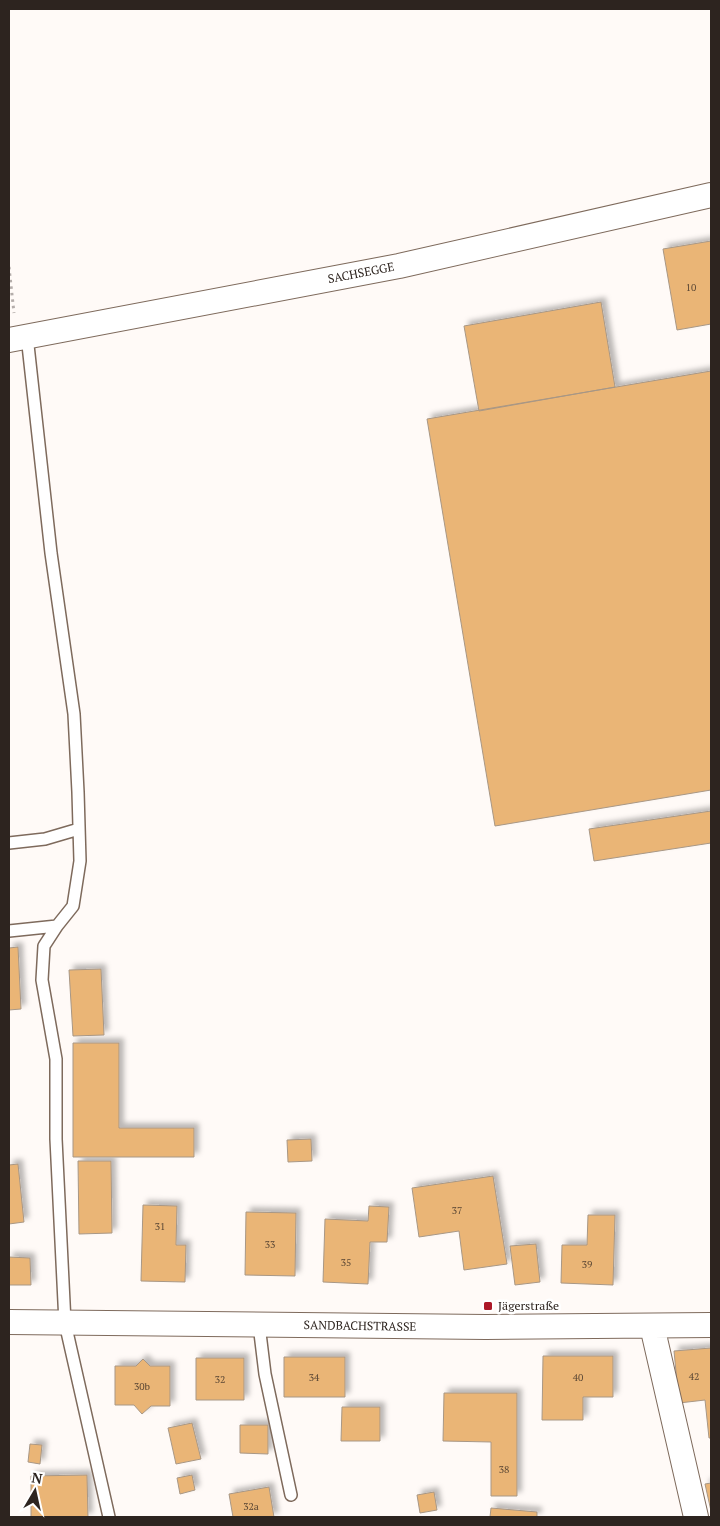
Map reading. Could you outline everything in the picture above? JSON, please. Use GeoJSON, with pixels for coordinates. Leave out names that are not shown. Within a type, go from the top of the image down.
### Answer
{"type":"FeatureCollection","features":[{"type":"Feature","properties":{"kind":"street","name":"SACHSEGGE"},"geometry":{"type":"LineString","coordinates":[[18,338],[399,266],[711,194]]}},
{"type":"Feature","properties":{"kind":"street","name":"SANDBACHSTRASSE"},"geometry":{"type":"LineString","coordinates":[[9,1322],[486,1328],[711,1325]]}},
{"type":"Feature","properties":{"kind":"street"},"geometry":{"type":"LineString","coordinates":[[652,1326],[696,1517]]}},
{"type":"Feature","properties":{"kind":"lane"},"geometry":{"type":"LineString","coordinates":[[18,338],[74,714],[80,861],[73,906],[44,946],[42,980],[56,1059],[56,1139],[64,1323],[109,1517]]}},
{"type":"Feature","properties":{"kind":"lane"},"geometry":{"type":"LineString","coordinates":[[9,843],[45,839],[79,829]]}},
{"type":"Feature","properties":{"kind":"lane"},"geometry":{"type":"LineString","coordinates":[[9,930],[57,926]]}},
{"type":"Feature","properties":{"kind":"lane"},"geometry":{"type":"LineString","coordinates":[[259,1325],[265,1374],[291,1495]]}},
{"type":"Feature","properties":{"kind":"path"},"geometry":{"type":"LineString","coordinates":[[9,267],[18,338]]}},
{"type":"Feature","properties":{"kind":"building"},"geometry":{"type":"Polygon","coordinates":[[[711,241],[711,324],[677,330],[663,249],[711,241]]]}},
{"type":"Feature","properties":{"kind":"building"},"geometry":{"type":"Polygon","coordinates":[[[601,302],[615,387],[479,411],[464,326],[601,302]]]}},
{"type":"Feature","properties":{"kind":"building"},"geometry":{"type":"Polygon","coordinates":[[[711,371],[711,790],[495,826],[427,419],[711,371]]]}},
{"type":"Feature","properties":{"kind":"building"},"geometry":{"type":"Polygon","coordinates":[[[711,811],[711,843],[594,861],[589,829],[711,811]]]}},
{"type":"Feature","properties":{"kind":"building"},"geometry":{"type":"Polygon","coordinates":[[[18,947],[21,1009],[9,1010],[9,948],[18,947]]]}},
{"type":"Feature","properties":{"kind":"building"},"geometry":{"type":"Polygon","coordinates":[[[101,969],[104,1035],[73,1036],[69,970],[101,969]]]}},
{"type":"Feature","properties":{"kind":"building"},"geometry":{"type":"Polygon","coordinates":[[[73,1043],[119,1043],[119,1128],[194,1128],[194,1157],[73,1157],[73,1043]]]}},
{"type":"Feature","properties":{"kind":"building"},"geometry":{"type":"Polygon","coordinates":[[[311,1139],[312,1161],[288,1162],[287,1140],[311,1139]]]}},
{"type":"Feature","properties":{"kind":"building"},"geometry":{"type":"Polygon","coordinates":[[[78,1161],[111,1161],[112,1233],[79,1234],[78,1161]]]}},
{"type":"Feature","properties":{"kind":"building"},"geometry":{"type":"Polygon","coordinates":[[[18,1164],[24,1222],[9,1224],[9,1165],[18,1164]]]}},
{"type":"Feature","properties":{"kind":"building"},"geometry":{"type":"Polygon","coordinates":[[[493,1176],[507,1264],[464,1270],[459,1231],[419,1237],[412,1188],[493,1176]]]}},
{"type":"Feature","properties":{"kind":"building"},"geometry":{"type":"Polygon","coordinates":[[[143,1205],[177,1206],[176,1245],[186,1245],[185,1282],[141,1281],[143,1205]]]}},
{"type":"Feature","properties":{"kind":"building"},"geometry":{"type":"Polygon","coordinates":[[[369,1206],[389,1207],[387,1242],[370,1242],[368,1284],[323,1282],[325,1219],[368,1221],[369,1206]]]}},
{"type":"Feature","properties":{"kind":"building"},"geometry":{"type":"Polygon","coordinates":[[[246,1212],[296,1213],[295,1276],[245,1275],[246,1212]]]}},
{"type":"Feature","properties":{"kind":"building"},"geometry":{"type":"Polygon","coordinates":[[[588,1215],[615,1215],[613,1285],[561,1283],[562,1245],[587,1245],[588,1215]]]}},
{"type":"Feature","properties":{"kind":"building"},"geometry":{"type":"Polygon","coordinates":[[[536,1244],[540,1282],[515,1285],[510,1246],[536,1244]]]}},
{"type":"Feature","properties":{"kind":"building"},"geometry":{"type":"Polygon","coordinates":[[[9,1257],[30,1258],[31,1285],[9,1285],[9,1257]]]}},
{"type":"Feature","properties":{"kind":"building"},"geometry":{"type":"Polygon","coordinates":[[[711,1348],[711,1438],[709,1438],[705,1400],[679,1403],[674,1351],[711,1348]]]}},
{"type":"Feature","properties":{"kind":"building"},"geometry":{"type":"Polygon","coordinates":[[[543,1356],[613,1356],[613,1397],[583,1397],[583,1420],[542,1420],[543,1356]]]}},
{"type":"Feature","properties":{"kind":"building"},"geometry":{"type":"Polygon","coordinates":[[[284,1357],[345,1357],[345,1397],[284,1397],[284,1357]]]}},
{"type":"Feature","properties":{"kind":"building"},"geometry":{"type":"Polygon","coordinates":[[[196,1358],[244,1358],[244,1400],[196,1400],[196,1358]]]}},
{"type":"Feature","properties":{"kind":"building"},"geometry":{"type":"Polygon","coordinates":[[[143,1359],[150,1366],[170,1366],[170,1406],[151,1406],[142,1414],[134,1405],[115,1405],[115,1366],[136,1366],[143,1359]]]}},
{"type":"Feature","properties":{"kind":"building"},"geometry":{"type":"Polygon","coordinates":[[[444,1393],[517,1393],[517,1496],[491,1496],[491,1442],[443,1441],[444,1393]]]}},
{"type":"Feature","properties":{"kind":"building"},"geometry":{"type":"Polygon","coordinates":[[[342,1407],[380,1407],[380,1441],[341,1441],[342,1407]]]}},
{"type":"Feature","properties":{"kind":"building"},"geometry":{"type":"Polygon","coordinates":[[[192,1423],[201,1459],[176,1464],[168,1428],[192,1423]]]}},
{"type":"Feature","properties":{"kind":"building"},"geometry":{"type":"Polygon","coordinates":[[[240,1425],[268,1425],[268,1454],[240,1453],[240,1425]]]}},
{"type":"Feature","properties":{"kind":"building"},"geometry":{"type":"Polygon","coordinates":[[[30,1444],[42,1445],[40,1464],[28,1462],[30,1444]]]}},
{"type":"Feature","properties":{"kind":"building"},"geometry":{"type":"Polygon","coordinates":[[[87,1475],[88,1517],[31,1517],[31,1476],[87,1475]]]}},
{"type":"Feature","properties":{"kind":"building"},"geometry":{"type":"Polygon","coordinates":[[[192,1475],[195,1490],[180,1494],[177,1478],[192,1475]]]}},
{"type":"Feature","properties":{"kind":"building"},"geometry":{"type":"Polygon","coordinates":[[[711,1483],[711,1511],[705,1484],[711,1483]]]}},
{"type":"Feature","properties":{"kind":"building"},"geometry":{"type":"Polygon","coordinates":[[[269,1487],[274,1517],[233,1517],[229,1494],[269,1487]]]}},
{"type":"Feature","properties":{"kind":"building"},"geometry":{"type":"Polygon","coordinates":[[[434,1492],[437,1510],[420,1513],[417,1495],[434,1492]]]}},
{"type":"Feature","properties":{"kind":"building"},"geometry":{"type":"Polygon","coordinates":[[[491,1508],[537,1512],[537,1517],[490,1517],[491,1508]]]}},
{"type":"Feature","properties":{"kind":"place","name":"Jägerstraße"},"geometry":{"type":"Point","coordinates":[488,1306]}}]}
